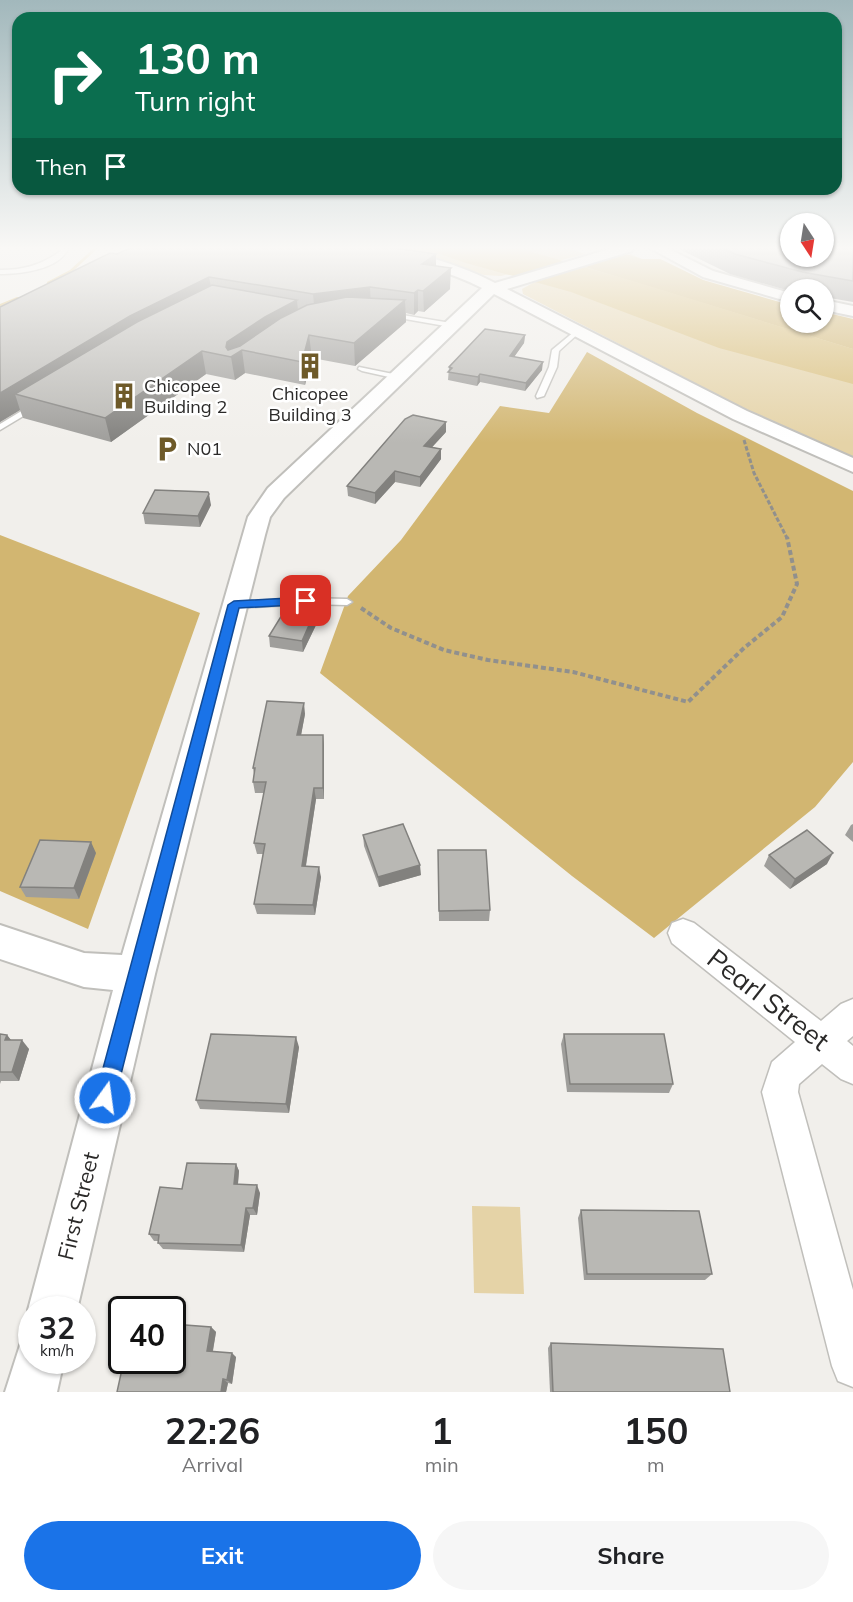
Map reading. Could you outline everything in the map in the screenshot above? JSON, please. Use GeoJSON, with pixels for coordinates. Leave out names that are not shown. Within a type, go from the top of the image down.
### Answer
{"type":"FeatureCollection","features":[{"type":"Feature","properties":{"kind":"street","name":"First Street"},"geometry":{"type":"LineString","coordinates":[[56,1296],[136,974],[252,535],[259,518],[276,493],[463,313]]}},
{"type":"Feature","properties":{"kind":"street"},"geometry":{"type":"LineString","coordinates":[[547,313],[576,332],[740,415],[853,466]]}},
{"type":"Feature","properties":{"kind":"street","name":"Pearl Street"},"geometry":{"type":"LineString","coordinates":[[683,933],[853,1067]]}},
{"type":"Feature","properties":{"kind":"street"},"geometry":{"type":"LineString","coordinates":[[0,942],[84,970],[136,974]]}},
{"type":"Feature","properties":{"kind":"street"},"geometry":{"type":"LineString","coordinates":[[853,1015],[784,1074],[780,1092],[853,1366]]}},
{"type":"Feature","properties":{"kind":"street"},"geometry":{"type":"LineString","coordinates":[[31,1392],[36,1374]]}},
{"type":"Feature","properties":{"kind":"lane"},"geometry":{"type":"LineString","coordinates":[[376,313],[451,325]]}},
{"type":"Feature","properties":{"kind":"lane"},"geometry":{"type":"LineString","coordinates":[[540,396],[553,367],[556,350],[576,332]]}},
{"type":"Feature","properties":{"kind":"lane"},"geometry":{"type":"LineString","coordinates":[[362,369],[398,377]]}},
{"type":"Feature","properties":{"kind":"lane"},"geometry":{"type":"LineString","coordinates":[[0,428],[40,404]]}},
{"type":"Feature","properties":{"kind":"lane"},"geometry":{"type":"LineString","coordinates":[[234,605],[306,601],[347,602]]}},
{"type":"Feature","properties":{"kind":"path"},"geometry":{"type":"LineString","coordinates":[[347,602],[356,605],[392,628],[444,650],[499,662],[573,672],[688,702],[744,648],[782,617],[797,584],[786,533],[754,473],[744,439]]}},
{"type":"Feature","properties":{"kind":"shaded area"},"geometry":{"type":"Polygon","coordinates":[[[560,313],[771,313],[780,317],[780,333],[834,333],[834,321],[853,321],[853,459],[731,402],[560,313]]]}},
{"type":"Feature","properties":{"kind":"shaded area"},"geometry":{"type":"Polygon","coordinates":[[[626,313],[736,313],[780,326],[780,333],[801,333],[853,349],[853,384],[719,348],[626,313]]]}},
{"type":"Feature","properties":{"kind":"shaded area"},"geometry":{"type":"Polygon","coordinates":[[[735,313],[780,313],[780,327],[735,313]]]}},
{"type":"Feature","properties":{"kind":"shaded area"},"geometry":{"type":"Polygon","coordinates":[[[834,314],[853,319],[853,349],[801,333],[834,333],[834,314]]]}},
{"type":"Feature","properties":{"kind":"shaded area"},"geometry":{"type":"Polygon","coordinates":[[[587,352],[697,413],[853,491],[853,762],[815,807],[654,938],[572,876],[320,673],[348,596],[401,540],[500,406],[549,413],[587,352]]]}},
{"type":"Feature","properties":{"kind":"shaded area"},"geometry":{"type":"Polygon","coordinates":[[[0,535],[200,613],[88,929],[0,891],[0,535]]]}},
{"type":"Feature","properties":{"kind":"shaded area"},"geometry":{"type":"Polygon","coordinates":[[[472,1206],[520,1207],[524,1294],[474,1293],[472,1206]]]}},
{"type":"Feature","properties":{"kind":"building"},"geometry":{"type":"Polygon","coordinates":[[[0,313],[136,313],[130,316],[0,393],[0,313]]]}},
{"type":"Feature","properties":{"kind":"building"},"geometry":{"type":"Polygon","coordinates":[[[155,313],[273,313],[227,342],[228,350],[240,346],[291,313],[390,313],[354,343],[309,335],[302,362],[242,350],[231,357],[202,351],[105,418],[15,394],[155,313]]]}},
{"type":"Feature","properties":{"kind":"building"},"geometry":{"type":"Polygon","coordinates":[[[485,329],[525,335],[510,356],[543,362],[526,383],[480,374],[478,377],[448,372],[452,368],[449,367],[485,329]]]}},
{"type":"Feature","properties":{"kind":"building"},"geometry":{"type":"Polygon","coordinates":[[[413,415],[446,422],[424,446],[441,449],[420,477],[395,471],[375,493],[347,486],[405,419],[413,415]]]}},
{"type":"Feature","properties":{"kind":"building"},"geometry":{"type":"Polygon","coordinates":[[[155,490],[208,492],[209,494],[198,516],[143,513],[155,490]]]}},
{"type":"Feature","properties":{"kind":"building"},"geometry":{"type":"Polygon","coordinates":[[[285,610],[314,614],[302,641],[269,636],[285,610]]]}},
{"type":"Feature","properties":{"kind":"building"},"geometry":{"type":"Polygon","coordinates":[[[267,701],[304,703],[297,735],[323,735],[323,788],[314,788],[302,866],[319,867],[313,905],[254,904],[265,844],[254,843],[266,782],[253,782],[255,768],[253,768],[267,701]]]}},
{"type":"Feature","properties":{"kind":"building"},"geometry":{"type":"Polygon","coordinates":[[[403,824],[420,865],[378,877],[363,835],[403,824]]]}},
{"type":"Feature","properties":{"kind":"building"},"geometry":{"type":"Polygon","coordinates":[[[807,830],[833,853],[795,879],[769,855],[807,830]]]}},
{"type":"Feature","properties":{"kind":"building"},"geometry":{"type":"Polygon","coordinates":[[[40,840],[91,842],[74,888],[20,887],[40,840]]]}},
{"type":"Feature","properties":{"kind":"building"},"geometry":{"type":"Polygon","coordinates":[[[438,850],[486,850],[490,910],[439,911],[438,850]]]}},
{"type":"Feature","properties":{"kind":"building"},"geometry":{"type":"Polygon","coordinates":[[[0,1034],[7,1035],[5,1040],[22,1040],[12,1072],[0,1072],[0,1034]]]}},
{"type":"Feature","properties":{"kind":"building"},"geometry":{"type":"Polygon","coordinates":[[[211,1034],[296,1037],[286,1104],[196,1100],[211,1034]]]}},
{"type":"Feature","properties":{"kind":"building"},"geometry":{"type":"Polygon","coordinates":[[[564,1034],[664,1034],[673,1084],[570,1084],[564,1034]]]}},
{"type":"Feature","properties":{"kind":"building"},"geometry":{"type":"Polygon","coordinates":[[[187,1163],[236,1164],[234,1184],[257,1185],[253,1208],[246,1208],[241,1245],[158,1243],[159,1235],[149,1234],[160,1187],[182,1189],[187,1163]]]}},
{"type":"Feature","properties":{"kind":"building"},"geometry":{"type":"Polygon","coordinates":[[[581,1210],[699,1211],[712,1274],[587,1274],[581,1210]]]}},
{"type":"Feature","properties":{"kind":"building"},"geometry":{"type":"Polygon","coordinates":[[[186,1325],[211,1327],[207,1351],[232,1353],[227,1380],[223,1379],[221,1392],[117,1392],[121,1374],[186,1374],[186,1325]]]}},
{"type":"Feature","properties":{"kind":"building"},"geometry":{"type":"Polygon","coordinates":[[[551,1343],[723,1349],[730,1392],[553,1392],[551,1343]]]}},
{"type":"Feature","properties":{"kind":"place","name":"Chicopee Building 3"},"geometry":{"type":"Point","coordinates":[310,366]}},
{"type":"Feature","properties":{"kind":"place","name":"Chicopee Building 2"},"geometry":{"type":"Point","coordinates":[124,396]}},
{"type":"Feature","properties":{"kind":"place","name":"N01"},"geometry":{"type":"Point","coordinates":[167,449]}},
{"type":"Feature","properties":{"kind":"route"},"geometry":{"type":"LineString","coordinates":[[105,1098],[234,605],[306,601]]}}]}
